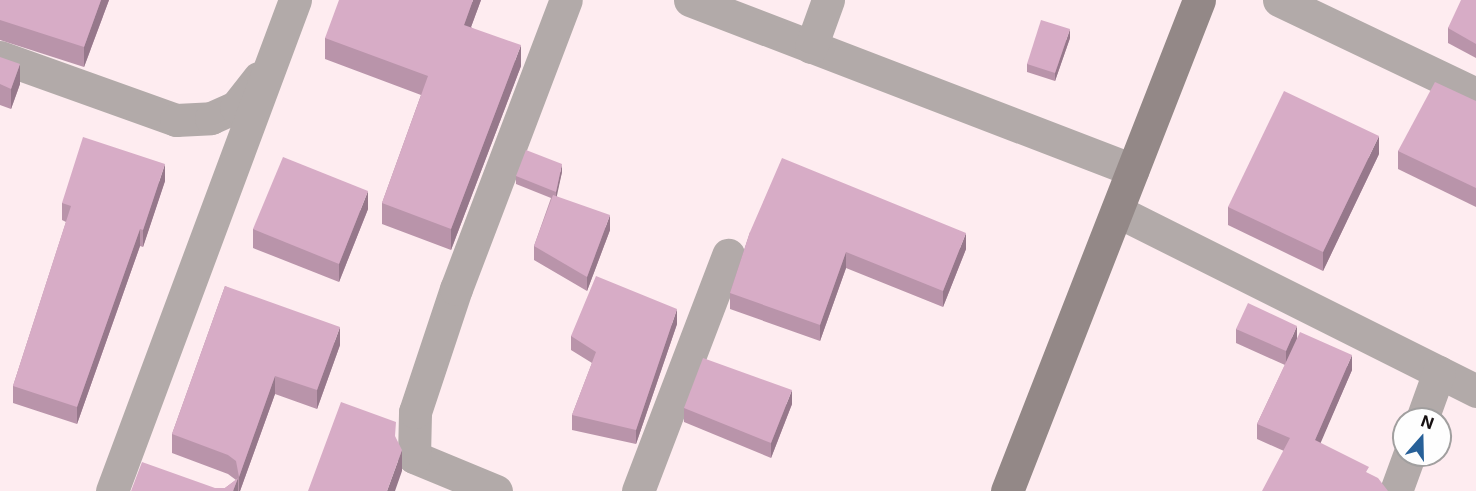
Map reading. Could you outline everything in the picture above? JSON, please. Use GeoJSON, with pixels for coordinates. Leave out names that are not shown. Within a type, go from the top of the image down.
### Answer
{"type":"FeatureCollection","features":[{"type":"Feature","properties":{"kind":"street"},"geometry":{"type":"LineString","coordinates":[[112,491],[295,0]]}},
{"type":"Feature","properties":{"kind":"street"},"geometry":{"type":"LineString","coordinates":[[496,491],[414,457],[415,412],[456,289],[566,0]]}},
{"type":"Feature","properties":{"kind":"street"},"geometry":{"type":"LineString","coordinates":[[690,0],[1133,171]]}},
{"type":"Feature","properties":{"kind":"street"},"geometry":{"type":"LineString","coordinates":[[811,47],[828,0]]}},
{"type":"Feature","properties":{"kind":"street"},"geometry":{"type":"LineString","coordinates":[[1007,491],[1199,0]]}},
{"type":"Feature","properties":{"kind":"street"},"geometry":{"type":"LineString","coordinates":[[1279,0],[1476,94]]}},
{"type":"Feature","properties":{"kind":"street"},"geometry":{"type":"LineString","coordinates":[[0,57],[176,120],[211,118],[236,107],[273,60]]}},
{"type":"Feature","properties":{"kind":"street"},"geometry":{"type":"LineString","coordinates":[[1117,211],[1476,391]]}},
{"type":"Feature","properties":{"kind":"street"},"geometry":{"type":"LineString","coordinates":[[638,491],[728,255]]}},
{"type":"Feature","properties":{"kind":"street"},"geometry":{"type":"LineString","coordinates":[[1426,407],[1438,372]]}},
{"type":"Feature","properties":{"kind":"street"},"geometry":{"type":"LineString","coordinates":[[125,456],[157,468]]}},
{"type":"Feature","properties":{"kind":"street"},"geometry":{"type":"LineString","coordinates":[[1396,491],[1405,467]]}},
{"type":"Feature","properties":{"kind":"building"},"geometry":{"type":"Polygon","coordinates":[[[0,0],[101,0],[84,47],[0,20],[0,0]]]}},
{"type":"Feature","properties":{"kind":"building"},"geometry":{"type":"Polygon","coordinates":[[[339,0],[473,0],[464,25],[521,45],[451,229],[382,203],[428,76],[325,38],[339,0]]]}},
{"type":"Feature","properties":{"kind":"building"},"geometry":{"type":"Polygon","coordinates":[[[1461,0],[1476,0],[1476,44],[1448,28],[1461,0]]]}},
{"type":"Feature","properties":{"kind":"building"},"geometry":{"type":"Polygon","coordinates":[[[1041,20],[1070,29],[1055,73],[1027,64],[1041,20]]]}},
{"type":"Feature","properties":{"kind":"building"},"geometry":{"type":"Polygon","coordinates":[[[0,57],[20,64],[11,89],[0,84],[0,57]]]}},
{"type":"Feature","properties":{"kind":"building"},"geometry":{"type":"Polygon","coordinates":[[[1435,82],[1476,101],[1476,188],[1398,151],[1435,82]]]}},
{"type":"Feature","properties":{"kind":"building"},"geometry":{"type":"Polygon","coordinates":[[[1284,91],[1379,136],[1323,252],[1228,207],[1284,91]]]}},
{"type":"Feature","properties":{"kind":"building"},"geometry":{"type":"Polygon","coordinates":[[[83,137],[165,164],[77,407],[13,386],[71,206],[62,203],[83,137]]]}},
{"type":"Feature","properties":{"kind":"building"},"geometry":{"type":"Polygon","coordinates":[[[526,150],[562,164],[556,192],[516,176],[526,150]]]}},
{"type":"Feature","properties":{"kind":"building"},"geometry":{"type":"Polygon","coordinates":[[[283,157],[368,191],[339,264],[253,229],[283,157]]]}},
{"type":"Feature","properties":{"kind":"building"},"geometry":{"type":"Polygon","coordinates":[[[782,158],[966,233],[943,291],[846,252],[820,325],[730,293],[750,232],[782,158]]]}},
{"type":"Feature","properties":{"kind":"building"},"geometry":{"type":"Polygon","coordinates":[[[553,195],[610,215],[587,277],[534,246],[553,195]]]}},
{"type":"Feature","properties":{"kind":"building"},"geometry":{"type":"Polygon","coordinates":[[[596,276],[677,309],[636,430],[572,415],[596,352],[571,336],[596,276]]]}},
{"type":"Feature","properties":{"kind":"building"},"geometry":{"type":"Polygon","coordinates":[[[225,286],[340,327],[317,390],[275,376],[239,477],[236,461],[228,455],[172,434],[225,286]]]}},
{"type":"Feature","properties":{"kind":"building"},"geometry":{"type":"Polygon","coordinates":[[[1248,303],[1297,326],[1286,351],[1236,329],[1248,303]]]}},
{"type":"Feature","properties":{"kind":"building"},"geometry":{"type":"Polygon","coordinates":[[[1300,332],[1352,355],[1315,440],[1369,467],[1366,472],[1378,478],[1388,491],[1262,491],[1290,438],[1257,424],[1300,332]]]}},
{"type":"Feature","properties":{"kind":"building"},"geometry":{"type":"Polygon","coordinates":[[[703,358],[792,390],[771,443],[684,408],[703,358]]]}},
{"type":"Feature","properties":{"kind":"building"},"geometry":{"type":"Polygon","coordinates":[[[341,402],[396,422],[395,436],[402,450],[387,491],[308,491],[341,402]]]}},
{"type":"Feature","properties":{"kind":"building"},"geometry":{"type":"Polygon","coordinates":[[[142,462],[215,488],[225,488],[238,478],[233,491],[131,491],[142,462]]]}}]}
